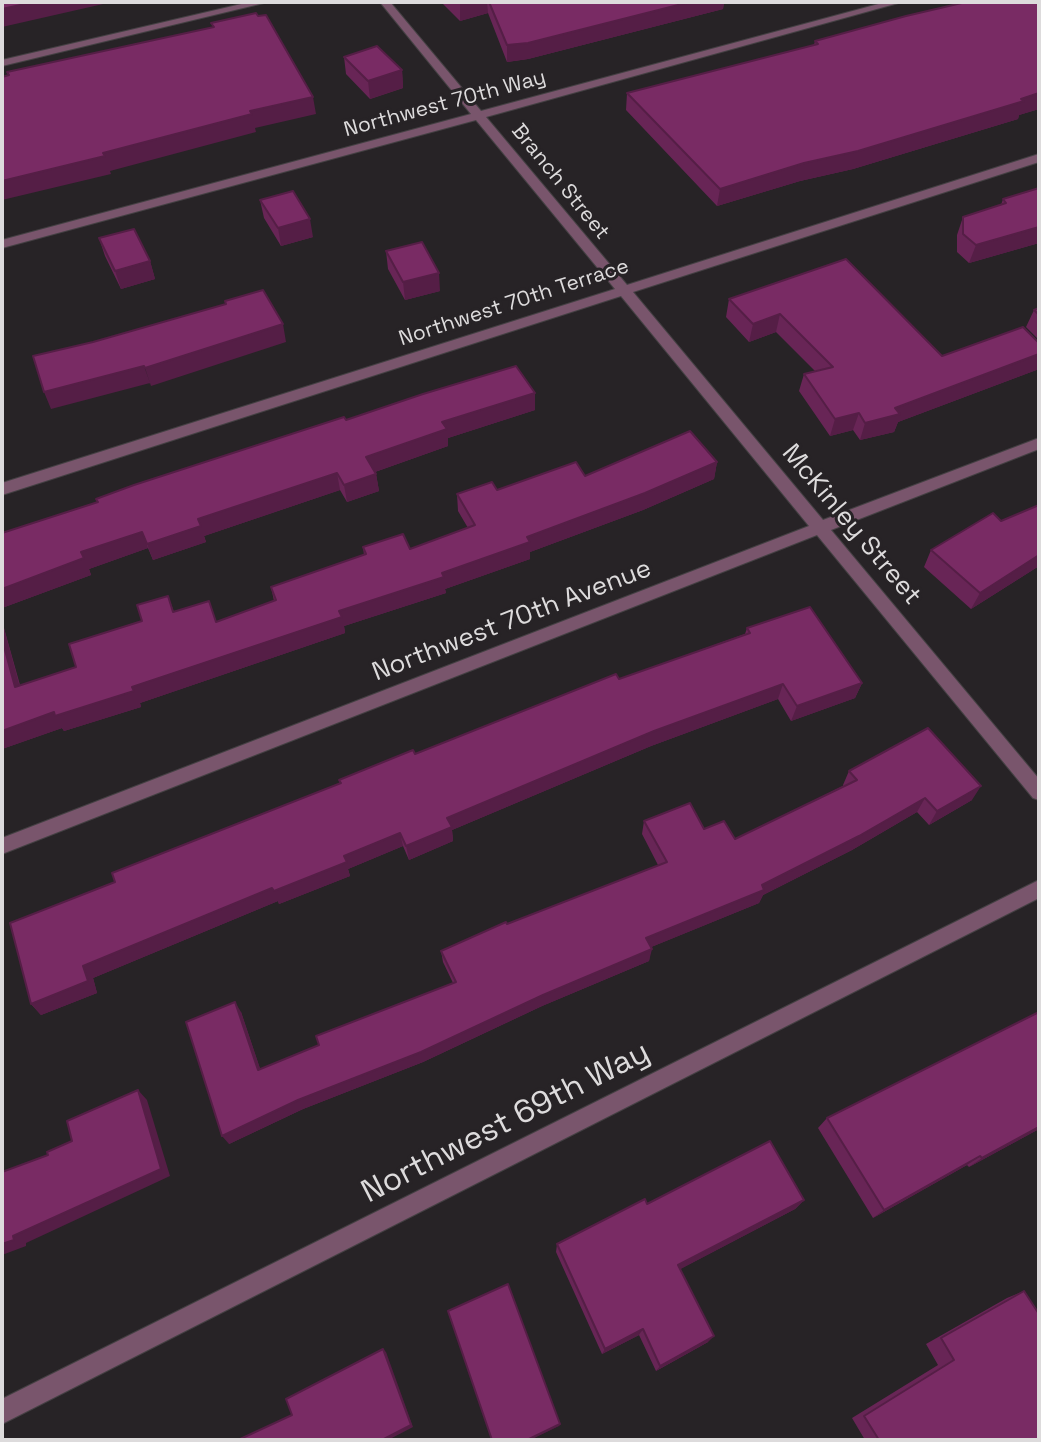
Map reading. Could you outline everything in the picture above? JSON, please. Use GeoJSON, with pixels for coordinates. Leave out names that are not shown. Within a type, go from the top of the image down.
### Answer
{"type":"FeatureCollection","features":[{"type":"Feature","properties":{"kind":"street"},"geometry":{"type":"LineString","coordinates":[[2,63],[262,2]]}},
{"type":"Feature","properties":{"kind":"street","name":"Branch Street"},"geometry":{"type":"LineString","coordinates":[[385,2],[481,114],[624,290]]}},
{"type":"Feature","properties":{"kind":"street","name":"Northwest 70th Way"},"geometry":{"type":"LineString","coordinates":[[2,244],[897,2]]}},
{"type":"Feature","properties":{"kind":"street","name":"Northwest 70th Terrace"},"geometry":{"type":"LineString","coordinates":[[2,489],[1039,158]]}},
{"type":"Feature","properties":{"kind":"street","name":"McKinley Street"},"geometry":{"type":"LineString","coordinates":[[624,290],[1039,792]]}},
{"type":"Feature","properties":{"kind":"street","name":"Northwest 70th Avenue"},"geometry":{"type":"LineString","coordinates":[[2,846],[1039,443]]}},
{"type":"Feature","properties":{"kind":"street","name":"Northwest 69th Way"},"geometry":{"type":"LineString","coordinates":[[2,1412],[1039,890]]}},
{"type":"Feature","properties":{"kind":"building"},"geometry":{"type":"Polygon","coordinates":[[[2,2],[34,2],[2,9],[2,2]]]}},
{"type":"Feature","properties":{"kind":"building"},"geometry":{"type":"Polygon","coordinates":[[[489,2],[690,2],[528,43],[507,45],[489,2]]]}},
{"type":"Feature","properties":{"kind":"building"},"geometry":{"type":"Polygon","coordinates":[[[966,2],[1039,2],[1039,93],[1021,99],[1024,101],[858,151],[804,163],[720,189],[627,93],[818,44],[815,41],[966,2]]]}},
{"type":"Feature","properties":{"kind":"building"},"geometry":{"type":"Polygon","coordinates":[[[256,13],[258,16],[266,15],[313,97],[250,111],[252,114],[103,153],[105,156],[2,181],[2,77],[9,75],[7,72],[214,27],[211,23],[256,13]]]}},
{"type":"Feature","properties":{"kind":"building"},"geometry":{"type":"Polygon","coordinates":[[[377,46],[402,70],[368,81],[344,57],[377,46]]]}},
{"type":"Feature","properties":{"kind":"building"},"geometry":{"type":"Polygon","coordinates":[[[1039,188],[1039,227],[976,245],[963,234],[963,217],[1006,203],[1003,199],[1039,188]]]}},
{"type":"Feature","properties":{"kind":"building"},"geometry":{"type":"Polygon","coordinates":[[[293,191],[310,219],[278,228],[260,200],[293,191]]]}},
{"type":"Feature","properties":{"kind":"building"},"geometry":{"type":"Polygon","coordinates":[[[134,229],[150,261],[115,271],[99,238],[134,229]]]}},
{"type":"Feature","properties":{"kind":"building"},"geometry":{"type":"Polygon","coordinates":[[[422,242],[439,273],[403,282],[386,251],[422,242]]]}},
{"type":"Feature","properties":{"kind":"building"},"geometry":{"type":"Polygon","coordinates":[[[846,259],[942,356],[1023,327],[1039,343],[1039,354],[895,408],[900,414],[865,423],[859,413],[835,419],[804,374],[833,367],[780,314],[753,324],[729,299],[846,259]]]}},
{"type":"Feature","properties":{"kind":"building"},"geometry":{"type":"Polygon","coordinates":[[[263,290],[283,324],[145,368],[144,366],[44,392],[33,356],[226,304],[225,301],[263,290]]]}},
{"type":"Feature","properties":{"kind":"building"},"geometry":{"type":"Polygon","coordinates":[[[516,366],[535,393],[442,422],[447,429],[366,457],[376,474],[344,485],[337,473],[198,519],[201,526],[147,544],[142,532],[81,552],[84,558],[2,589],[2,533],[98,502],[96,499],[134,485],[344,417],[346,420],[516,366]]]}},
{"type":"Feature","properties":{"kind":"building"},"geometry":{"type":"Polygon","coordinates":[[[690,431],[717,462],[645,493],[527,537],[530,542],[442,573],[444,577],[339,611],[342,617],[132,687],[134,691],[55,716],[54,712],[2,731],[2,639],[15,687],[76,667],[69,644],[142,621],[137,605],[168,596],[173,612],[209,601],[216,622],[276,600],[271,587],[366,554],[363,547],[403,534],[410,549],[475,525],[457,494],[492,482],[497,490],[576,462],[585,476],[690,431]]]}},
{"type":"Feature","properties":{"kind":"building"},"geometry":{"type":"Polygon","coordinates":[[[1039,505],[1039,555],[980,593],[931,550],[993,513],[1001,521],[1039,505]]]}},
{"type":"Feature","properties":{"kind":"building"},"geometry":{"type":"Polygon","coordinates":[[[810,607],[862,683],[797,706],[783,684],[654,731],[447,818],[452,827],[406,846],[400,833],[344,856],[347,862],[274,891],[272,888],[83,966],[88,981],[31,1004],[10,923],[115,882],[112,873],[341,783],[339,780],[413,750],[415,754],[616,674],[619,679],[750,633],[747,628],[810,607]]]}},
{"type":"Feature","properties":{"kind":"building"},"geometry":{"type":"Polygon","coordinates":[[[928,728],[981,786],[937,811],[925,798],[859,836],[762,885],[764,890],[646,938],[652,949],[543,995],[421,1052],[298,1100],[222,1136],[186,1022],[235,1002],[258,1070],[319,1045],[316,1036],[456,982],[441,951],[506,922],[507,924],[667,862],[644,821],[690,803],[704,829],[724,821],[735,839],[857,780],[849,771],[928,728]]]}},
{"type":"Feature","properties":{"kind":"building"},"geometry":{"type":"Polygon","coordinates":[[[1039,1012],[1039,1127],[982,1158],[980,1156],[884,1210],[827,1118],[1039,1012]]]}},
{"type":"Feature","properties":{"kind":"building"},"geometry":{"type":"Polygon","coordinates":[[[138,1090],[161,1169],[13,1236],[14,1240],[2,1244],[2,1172],[48,1155],[47,1152],[72,1141],[67,1121],[138,1090]]]}},
{"type":"Feature","properties":{"kind":"building"},"geometry":{"type":"Polygon","coordinates":[[[770,1141],[804,1200],[678,1265],[714,1336],[660,1366],[643,1329],[605,1349],[557,1244],[645,1199],[647,1204],[770,1141]]]}},
{"type":"Feature","properties":{"kind":"building"},"geometry":{"type":"Polygon","coordinates":[[[508,1284],[560,1424],[527,1440],[492,1440],[448,1311],[508,1284]]]}},
{"type":"Feature","properties":{"kind":"building"},"geometry":{"type":"Polygon","coordinates":[[[1024,1291],[1039,1314],[1039,1440],[879,1440],[864,1416],[954,1360],[941,1338],[1024,1291]]]}},
{"type":"Feature","properties":{"kind":"building"},"geometry":{"type":"Polygon","coordinates":[[[383,1349],[411,1425],[382,1440],[238,1440],[292,1415],[286,1399],[383,1349]]]}}]}
